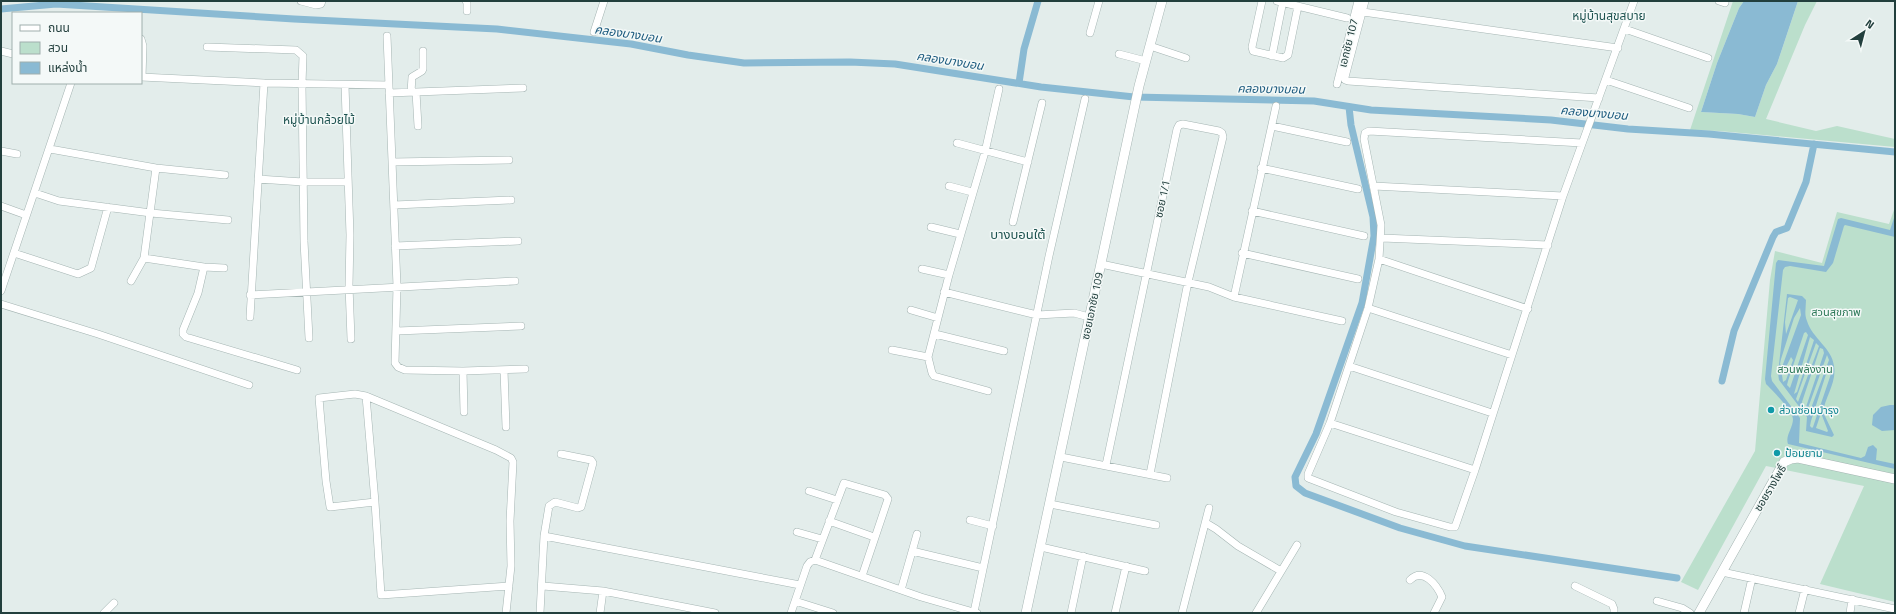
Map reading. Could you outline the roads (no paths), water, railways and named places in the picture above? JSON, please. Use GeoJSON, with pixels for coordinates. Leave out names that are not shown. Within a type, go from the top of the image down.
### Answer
{"type":"FeatureCollection","features":[{"type":"Feature","properties":{"kind":"street"},"geometry":{"type":"LineString","coordinates":[[301,1],[316,5],[321,4],[322,1]]}},
{"type":"Feature","properties":{"kind":"street"},"geometry":{"type":"LineString","coordinates":[[466,1],[468,3],[467,11]]}},
{"type":"Feature","properties":{"kind":"street"},"geometry":{"type":"LineString","coordinates":[[594,32],[604,1]]}},
{"type":"Feature","properties":{"kind":"street"},"geometry":{"type":"LineString","coordinates":[[1090,33],[1099,1]]}},
{"type":"Feature","properties":{"kind":"street","name":"ซอยเอกชัย 109"},"geometry":{"type":"LineString","coordinates":[[1026,613],[1139,86],[1162,1]]}},
{"type":"Feature","properties":{"kind":"street"},"geometry":{"type":"LineString","coordinates":[[1262,1],[1252,47],[1253,51],[1283,58],[1288,55],[1298,6]]}},
{"type":"Feature","properties":{"kind":"street"},"geometry":{"type":"LineString","coordinates":[[1272,56],[1281,1],[1347,18]]}},
{"type":"Feature","properties":{"kind":"street","name":"เอกชัย 107"},"geometry":{"type":"LineString","coordinates":[[1337,84],[1358,1]]}},
{"type":"Feature","properties":{"kind":"street"},"geometry":{"type":"LineString","coordinates":[[1365,1],[1345,80],[1599,98]]}},
{"type":"Feature","properties":{"kind":"street"},"geometry":{"type":"LineString","coordinates":[[1583,139],[1369,131],[1365,133],[1364,139],[1374,186],[1382,238],[1379,259],[1368,308],[1330,423],[1308,474],[1308,478],[1396,512],[1450,527],[1455,527],[1528,309],[1563,196],[1583,139],[1594,115],[1634,1]]}},
{"type":"Feature","properties":{"kind":"street"},"geometry":{"type":"LineString","coordinates":[[1363,12],[1618,48]]}},
{"type":"Feature","properties":{"kind":"street"},"geometry":{"type":"LineString","coordinates":[[1625,29],[1708,58]]}},
{"type":"Feature","properties":{"kind":"street"},"geometry":{"type":"LineString","coordinates":[[387,36],[397,286],[395,362],[398,368],[405,370],[463,371],[525,369]]}},
{"type":"Feature","properties":{"kind":"street"},"geometry":{"type":"LineString","coordinates":[[142,42],[142,61]]}},
{"type":"Feature","properties":{"kind":"street"},"geometry":{"type":"LineString","coordinates":[[1150,46],[1186,58]]}},
{"type":"Feature","properties":{"kind":"street"},"geometry":{"type":"LineString","coordinates":[[207,47],[296,50],[303,56],[303,182],[306,292],[309,338]]}},
{"type":"Feature","properties":{"kind":"street"},"geometry":{"type":"LineString","coordinates":[[1,51],[12,54]]}},
{"type":"Feature","properties":{"kind":"street"},"geometry":{"type":"LineString","coordinates":[[418,126],[412,77],[423,69],[423,51]]}},
{"type":"Feature","properties":{"kind":"street"},"geometry":{"type":"LineString","coordinates":[[1119,54],[1146,61]]}},
{"type":"Feature","properties":{"kind":"street"},"geometry":{"type":"LineString","coordinates":[[142,76],[264,83],[344,85],[414,92],[523,88]]}},
{"type":"Feature","properties":{"kind":"street"},"geometry":{"type":"LineString","coordinates":[[1606,80],[1689,108]]}},
{"type":"Feature","properties":{"kind":"street"},"geometry":{"type":"LineString","coordinates":[[250,317],[250,295],[264,83]]}},
{"type":"Feature","properties":{"kind":"street"},"geometry":{"type":"LineString","coordinates":[[1,291],[26,214],[36,193],[71,84]]}},
{"type":"Feature","properties":{"kind":"street"},"geometry":{"type":"LineString","coordinates":[[344,85],[350,235],[349,289],[351,339]]}},
{"type":"Feature","properties":{"kind":"street"},"geometry":{"type":"LineString","coordinates":[[988,391],[934,376],[928,358],[948,275],[985,152],[999,89]]}},
{"type":"Feature","properties":{"kind":"street"},"geometry":{"type":"LineString","coordinates":[[791,613],[807,566],[810,562],[815,560],[901,590],[975,613],[983,568],[1084,99]]}},
{"type":"Feature","properties":{"kind":"street"},"geometry":{"type":"LineString","coordinates":[[1013,222],[1042,103]]}},
{"type":"Feature","properties":{"kind":"street"},"geometry":{"type":"LineString","coordinates":[[1234,297],[1242,254],[1276,106]]}},
{"type":"Feature","properties":{"kind":"street","name":"ซอย 1/1"},"geometry":{"type":"LineString","coordinates":[[1106,466],[1179,125],[1183,124],[1219,131],[1223,137],[1188,282]]}},
{"type":"Feature","properties":{"kind":"street"},"geometry":{"type":"LineString","coordinates":[[1272,126],[1347,142]]}},
{"type":"Feature","properties":{"kind":"street"},"geometry":{"type":"LineString","coordinates":[[957,143],[985,152],[1028,162]]}},
{"type":"Feature","properties":{"kind":"street"},"geometry":{"type":"LineString","coordinates":[[50,149],[156,168],[225,175]]}},
{"type":"Feature","properties":{"kind":"street"},"geometry":{"type":"LineString","coordinates":[[1,151],[17,154]]}},
{"type":"Feature","properties":{"kind":"street"},"geometry":{"type":"LineString","coordinates":[[392,162],[509,160]]}},
{"type":"Feature","properties":{"kind":"street"},"geometry":{"type":"LineString","coordinates":[[131,281],[144,258],[156,168]]}},
{"type":"Feature","properties":{"kind":"street"},"geometry":{"type":"LineString","coordinates":[[1261,168],[1358,189]]}},
{"type":"Feature","properties":{"kind":"street"},"geometry":{"type":"LineString","coordinates":[[258,179],[303,182],[348,182]]}},
{"type":"Feature","properties":{"kind":"street"},"geometry":{"type":"LineString","coordinates":[[949,186],[972,192]]}},
{"type":"Feature","properties":{"kind":"street"},"geometry":{"type":"LineString","coordinates":[[1374,186],[1563,196]]}},
{"type":"Feature","properties":{"kind":"street"},"geometry":{"type":"LineString","coordinates":[[36,193],[59,201],[151,213],[228,220]]}},
{"type":"Feature","properties":{"kind":"street"},"geometry":{"type":"LineString","coordinates":[[394,205],[511,200]]}},
{"type":"Feature","properties":{"kind":"street"},"geometry":{"type":"LineString","coordinates":[[1,206],[26,214]]}},
{"type":"Feature","properties":{"kind":"street"},"geometry":{"type":"LineString","coordinates":[[14,253],[78,274],[86,272],[91,268],[108,207]]}},
{"type":"Feature","properties":{"kind":"street"},"geometry":{"type":"LineString","coordinates":[[1252,211],[1364,236]]}},
{"type":"Feature","properties":{"kind":"street"},"geometry":{"type":"LineString","coordinates":[[931,227],[960,234]]}},
{"type":"Feature","properties":{"kind":"street"},"geometry":{"type":"LineString","coordinates":[[1382,238],[1548,245]]}},
{"type":"Feature","properties":{"kind":"street"},"geometry":{"type":"LineString","coordinates":[[395,246],[518,241]]}},
{"type":"Feature","properties":{"kind":"street"},"geometry":{"type":"LineString","coordinates":[[1242,254],[1358,280]]}},
{"type":"Feature","properties":{"kind":"street"},"geometry":{"type":"LineString","coordinates":[[144,258],[204,267],[224,268]]}},
{"type":"Feature","properties":{"kind":"street"},"geometry":{"type":"LineString","coordinates":[[1379,259],[1528,309]]}},
{"type":"Feature","properties":{"kind":"street"},"geometry":{"type":"LineString","coordinates":[[1101,264],[1188,282],[1209,287],[1234,297],[1342,321]]}},
{"type":"Feature","properties":{"kind":"street"},"geometry":{"type":"LineString","coordinates":[[204,267],[198,293],[183,330],[183,334],[186,338],[297,370]]}},
{"type":"Feature","properties":{"kind":"street"},"geometry":{"type":"LineString","coordinates":[[922,269],[948,275]]}},
{"type":"Feature","properties":{"kind":"street"},"geometry":{"type":"LineString","coordinates":[[250,295],[397,286],[515,281]]}},
{"type":"Feature","properties":{"kind":"street"},"geometry":{"type":"LineString","coordinates":[[1150,474],[1188,282]]}},
{"type":"Feature","properties":{"kind":"street"},"geometry":{"type":"LineString","coordinates":[[944,292],[1037,315],[1074,313],[1089,317]]}},
{"type":"Feature","properties":{"kind":"street"},"geometry":{"type":"LineString","coordinates":[[1,304],[98,334],[249,385]]}},
{"type":"Feature","properties":{"kind":"street"},"geometry":{"type":"LineString","coordinates":[[1368,308],[1512,356]]}},
{"type":"Feature","properties":{"kind":"street"},"geometry":{"type":"LineString","coordinates":[[911,310],[938,318]]}},
{"type":"Feature","properties":{"kind":"street"},"geometry":{"type":"LineString","coordinates":[[397,330],[521,326]]}},
{"type":"Feature","properties":{"kind":"street"},"geometry":{"type":"LineString","coordinates":[[935,334],[1004,352]]}},
{"type":"Feature","properties":{"kind":"street"},"geometry":{"type":"LineString","coordinates":[[892,350],[928,358]]}},
{"type":"Feature","properties":{"kind":"street"},"geometry":{"type":"LineString","coordinates":[[1349,366],[1492,413]]}},
{"type":"Feature","properties":{"kind":"street"},"geometry":{"type":"LineString","coordinates":[[504,370],[506,427]]}},
{"type":"Feature","properties":{"kind":"street"},"geometry":{"type":"LineString","coordinates":[[463,371],[464,412]]}},
{"type":"Feature","properties":{"kind":"street"},"geometry":{"type":"LineString","coordinates":[[375,502],[330,507],[326,481],[319,398],[355,394],[366,396],[496,450],[511,458],[513,462],[510,521],[511,566],[506,613]]}},
{"type":"Feature","properties":{"kind":"street"},"geometry":{"type":"LineString","coordinates":[[366,396],[381,595],[509,586]]}},
{"type":"Feature","properties":{"kind":"street"},"geometry":{"type":"LineString","coordinates":[[1330,423],[1475,470]]}},
{"type":"Feature","properties":{"kind":"street"},"geometry":{"type":"LineString","coordinates":[[540,613],[543,586],[546,517],[552,504],[555,502],[580,508],[583,505],[592,467],[591,460],[561,454]]}},
{"type":"Feature","properties":{"kind":"street"},"geometry":{"type":"LineString","coordinates":[[1060,457],[1167,478]]}},
{"type":"Feature","properties":{"kind":"street","name":"ซอยรางโพธิ์"},"geometry":{"type":"LineString","coordinates":[[1699,613],[1784,462],[1798,458],[1895,479]]}},
{"type":"Feature","properties":{"kind":"street"},"geometry":{"type":"LineString","coordinates":[[815,560],[843,485],[847,482],[887,497],[888,499],[862,576]]}},
{"type":"Feature","properties":{"kind":"street"},"geometry":{"type":"LineString","coordinates":[[809,491],[837,500]]}},
{"type":"Feature","properties":{"kind":"street"},"geometry":{"type":"LineString","coordinates":[[1050,504],[1156,525]]}},
{"type":"Feature","properties":{"kind":"street"},"geometry":{"type":"LineString","coordinates":[[1182,613],[1206,523],[1208,508]]}},
{"type":"Feature","properties":{"kind":"street"},"geometry":{"type":"LineString","coordinates":[[970,520],[993,526]]}},
{"type":"Feature","properties":{"kind":"street"},"geometry":{"type":"LineString","coordinates":[[829,522],[874,537]]}},
{"type":"Feature","properties":{"kind":"street"},"geometry":{"type":"LineString","coordinates":[[1206,523],[1238,546],[1281,571]]}},
{"type":"Feature","properties":{"kind":"street"},"geometry":{"type":"LineString","coordinates":[[797,532],[822,540]]}},
{"type":"Feature","properties":{"kind":"street"},"geometry":{"type":"LineString","coordinates":[[901,590],[917,534]]}},
{"type":"Feature","properties":{"kind":"street"},"geometry":{"type":"LineString","coordinates":[[544,536],[800,585]]}},
{"type":"Feature","properties":{"kind":"street"},"geometry":{"type":"LineString","coordinates":[[1256,613],[1296,545]]}},
{"type":"Feature","properties":{"kind":"street"},"geometry":{"type":"LineString","coordinates":[[1041,547],[1145,571]]}},
{"type":"Feature","properties":{"kind":"street"},"geometry":{"type":"LineString","coordinates":[[912,551],[983,568]]}},
{"type":"Feature","properties":{"kind":"street"},"geometry":{"type":"LineString","coordinates":[[1071,613],[1083,556]]}},
{"type":"Feature","properties":{"kind":"street"},"geometry":{"type":"LineString","coordinates":[[1115,613],[1126,566]]}},
{"type":"Feature","properties":{"kind":"street"},"geometry":{"type":"LineString","coordinates":[[1722,572],[1895,608]]}},
{"type":"Feature","properties":{"kind":"street"},"geometry":{"type":"LineString","coordinates":[[1410,580],[1416,576],[1422,575],[1436,584],[1442,597],[1434,613]]}},
{"type":"Feature","properties":{"kind":"street"},"geometry":{"type":"LineString","coordinates":[[1744,613],[1752,578]]}},
{"type":"Feature","properties":{"kind":"street"},"geometry":{"type":"LineString","coordinates":[[543,586],[602,591],[715,613]]}},
{"type":"Feature","properties":{"kind":"street"},"geometry":{"type":"LineString","coordinates":[[1575,586],[1612,604],[1614,613]]}},
{"type":"Feature","properties":{"kind":"street"},"geometry":{"type":"LineString","coordinates":[[1799,613],[1805,589]]}},
{"type":"Feature","properties":{"kind":"street"},"geometry":{"type":"LineString","coordinates":[[600,613],[602,591]]}},
{"type":"Feature","properties":{"kind":"street"},"geometry":{"type":"LineString","coordinates":[[1850,613],[1852,599]]}},
{"type":"Feature","properties":{"kind":"street"},"geometry":{"type":"LineString","coordinates":[[795,601],[833,613]]}},
{"type":"Feature","properties":{"kind":"street"},"geometry":{"type":"LineString","coordinates":[[1657,601],[1682,608],[1690,613]]}},
{"type":"Feature","properties":{"kind":"street"},"geometry":{"type":"LineString","coordinates":[[104,613],[114,603]]}},
{"type":"Feature","properties":{"kind":"water"},"geometry":{"type":"Polygon","coordinates":[[[1744,1],[1798,1],[1777,64],[1766,85],[1755,117],[1738,114],[1701,112],[1717,63],[1739,8],[1744,1]]]}},
{"type":"Feature","properties":{"kind":"water"},"geometry":{"type":"Polygon","coordinates":[[[1895,215],[1895,237],[1845,225],[1833,263],[1826,272],[1790,266],[1785,267],[1783,270],[1771,376],[1772,381],[1800,418],[1799,443],[1861,458],[1865,456],[1868,447],[1873,445],[1877,449],[1876,460],[1895,464],[1895,469],[1788,444],[1787,441],[1793,422],[1792,415],[1782,401],[1766,384],[1765,379],[1776,263],[1778,260],[1824,266],[1838,219],[1841,218],[1890,230],[1895,215]]]}},
{"type":"Feature","properties":{"kind":"water"},"geometry":{"type":"Polygon","coordinates":[[[1787,294],[1802,296],[1806,300],[1805,310],[1807,321],[1813,333],[1830,354],[1834,366],[1834,378],[1823,412],[1834,435],[1832,437],[1806,431],[1807,417],[1779,380],[1778,373],[1787,294]],[[1790,297],[1788,298],[1785,322],[1786,334],[1798,300],[1790,297]],[[1800,308],[1794,318],[1780,364],[1782,367],[1801,315],[1800,308]],[[1806,332],[1804,333],[1787,385],[1790,388],[1808,335],[1806,332]],[[1810,337],[1794,394],[1797,392],[1814,340],[1810,337]],[[1816,343],[1796,399],[1798,402],[1819,346],[1816,343]],[[1820,348],[1802,402],[1803,407],[1806,407],[1824,353],[1823,349],[1820,348]],[[1827,355],[1808,408],[1808,413],[1829,360],[1827,355]],[[1791,357],[1782,375],[1783,382],[1786,380],[1793,360],[1791,357]],[[1829,365],[1811,421],[1810,426],[1812,428],[1832,371],[1832,365],[1829,365]],[[1821,413],[1816,428],[1827,432],[1828,431],[1821,413]]]}},
{"type":"Feature","properties":{"kind":"water"},"geometry":{"type":"Polygon","coordinates":[[[1895,405],[1895,430],[1882,431],[1872,425],[1873,415],[1881,407],[1895,405]]]}},
{"type":"Feature","properties":{"kind":"waterway"},"geometry":{"type":"LineString","coordinates":[[1019,83],[1024,49],[1038,1]]}},
{"type":"Feature","properties":{"kind":"waterway","name":"คลองบางบอน"},"geometry":{"type":"LineString","coordinates":[[1,9],[56,4],[294,19],[497,29],[631,44],[688,55],[744,63],[850,62],[895,64],[1041,87],[1134,97],[1314,101],[1371,110],[1551,120],[1628,129],[1709,134],[1895,152]]}},
{"type":"Feature","properties":{"kind":"waterway"},"geometry":{"type":"LineString","coordinates":[[1349,107],[1351,125],[1373,217],[1374,236],[1362,303],[1316,434],[1295,477],[1296,486],[1305,493],[1400,528],[1465,546],[1677,578]]}},
{"type":"Feature","properties":{"kind":"waterway"},"geometry":{"type":"LineString","coordinates":[[1722,381],[1734,331],[1773,237],[1776,232],[1787,228],[1806,182],[1814,144]]}},
{"type":"Feature","properties":{"kind":"place","name":"ส่วนซ่อมบำรุง"},"geometry":{"type":"Point","coordinates":[1771,410]}},
{"type":"Feature","properties":{"kind":"place","name":"ป้อมยาม"},"geometry":{"type":"Point","coordinates":[1777,453]}},
{"type":"Feature","properties":{"kind":"district","name":"หมู่บ้านสุขสบาย"},"geometry":{"type":"Point","coordinates":[1609,16]}},
{"type":"Feature","properties":{"kind":"district","name":"หมู่บ้านกล้วยไม้"},"geometry":{"type":"Point","coordinates":[319,120]}},
{"type":"Feature","properties":{"kind":"district","name":"บางบอนใต้"},"geometry":{"type":"Point","coordinates":[1018,234]}},
{"type":"Feature","properties":{"kind":"park label","name":"สวนสุขภาพ"},"geometry":{"type":"Point","coordinates":[1836,312]}},
{"type":"Feature","properties":{"kind":"park label","name":"สวนพลังงาน"},"geometry":{"type":"Point","coordinates":[1805,369]}}]}
